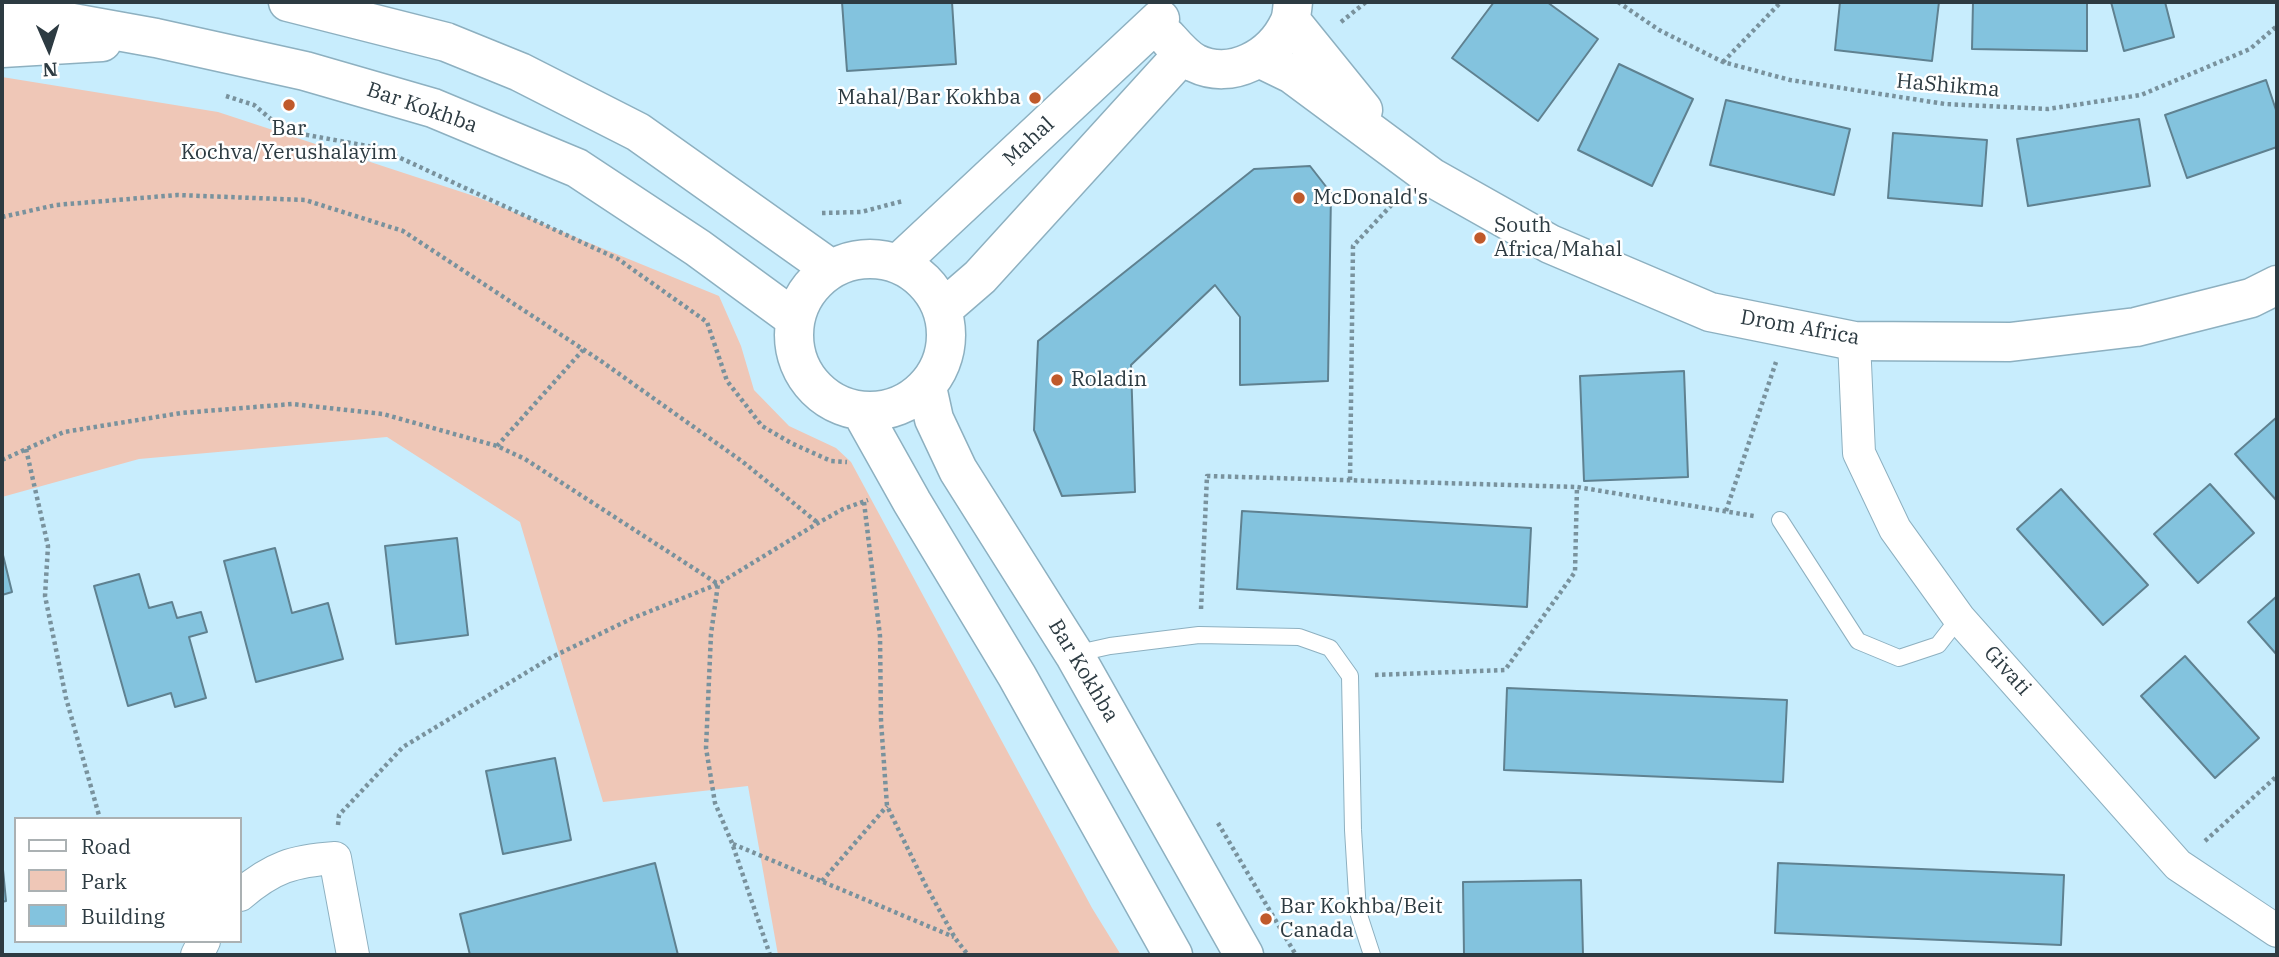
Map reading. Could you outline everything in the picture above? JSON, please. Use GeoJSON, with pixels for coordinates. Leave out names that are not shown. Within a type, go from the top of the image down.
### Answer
{"type":"FeatureCollection","features":[{"type":"Feature","properties":{"kind":"main road"},"geometry":{"type":"LineString","coordinates":[[288,2],[446,42],[520,72],[638,132],[831,269]]}},
{"type":"Feature","properties":{"kind":"main road"},"geometry":{"type":"LineString","coordinates":[[1157,11],[1167,38],[1183,54],[1195,63],[1220,71],[1240,67],[1259,58],[1278,43],[1292,11]]}},
{"type":"Feature","properties":{"kind":"main road","name":"Mahal"},"geometry":{"type":"LineString","coordinates":[[898,264],[1157,11]]}},
{"type":"Feature","properties":{"kind":"main road","name":"Drom Africa"},"geometry":{"type":"LineString","coordinates":[[1292,11],[1398,153]]}},
{"type":"Feature","properties":{"kind":"main road","name":"Bar Kokhba"},"geometry":{"type":"LineString","coordinates":[[2,12],[156,38],[305,71],[433,108],[577,168],[698,248],[795,319]]}},
{"type":"Feature","properties":{"kind":"main road"},"geometry":{"type":"LineString","coordinates":[[2,48],[156,38]]}},
{"type":"Feature","properties":{"kind":"main road"},"geometry":{"type":"LineString","coordinates":[[943,309],[980,276],[1183,54]]}},
{"type":"Feature","properties":{"kind":"main road","name":"Drom Africa"},"geometry":{"type":"LineString","coordinates":[[1259,58],[1292,74],[1431,177],[1550,244],[1710,312],[1854,341],[2010,342],[2136,327],[2250,298],[2277,285]]}},
{"type":"Feature","properties":{"kind":"main road"},"geometry":{"type":"LineString","coordinates":[[875,259],[898,264],[917,274],[932,290],[943,309],[947,329],[946,349],[939,369],[928,387],[908,401],[886,410],[861,411],[837,404],[816,389],[802,369],[794,344],[795,319],[802,300],[815,283],[831,269],[853,261],[875,259]]}},
{"type":"Feature","properties":{"kind":"main road","name":"Bar Kokhba"},"geometry":{"type":"LineString","coordinates":[[928,387],[934,419],[958,470],[1074,654],[1244,955]]}},
{"type":"Feature","properties":{"kind":"main road"},"geometry":{"type":"LineString","coordinates":[[861,411],[1017,677],[1173,955]]}},
{"type":"Feature","properties":{"kind":"street","name":"Givati"},"geometry":{"type":"LineString","coordinates":[[1854,341],[1859,453],[1895,529],[1959,618],[2178,865],[2277,931]]}},
{"type":"Feature","properties":{"kind":"street"},"geometry":{"type":"LineString","coordinates":[[242,893],[258,879],[298,861],[335,858],[353,955]]}},
{"type":"Feature","properties":{"kind":"lane"},"geometry":{"type":"LineString","coordinates":[[1780,520],[1858,640],[1899,658],[1938,645],[1959,618]]}},
{"type":"Feature","properties":{"kind":"lane"},"geometry":{"type":"LineString","coordinates":[[1074,654],[1110,646],[1199,635],[1299,637],[1330,648],[1350,676],[1353,830],[1358,912],[1372,955]]}},
{"type":"Feature","properties":{"kind":"path"},"geometry":{"type":"LineString","coordinates":[[1334,27],[1366,2]]}},
{"type":"Feature","properties":{"kind":"path","name":"HaShikma"},"geometry":{"type":"LineString","coordinates":[[1618,2],[1659,30],[1723,62],[1790,80],[1945,104],[2049,109],[2141,95],[2250,49],[2277,26]]}},
{"type":"Feature","properties":{"kind":"path"},"geometry":{"type":"LineString","coordinates":[[1723,62],[1782,2]]}},
{"type":"Feature","properties":{"kind":"path"},"geometry":{"type":"LineString","coordinates":[[215,92],[254,105],[285,131],[379,148],[618,259],[707,322],[727,381],[762,426],[831,461],[851,462]]}},
{"type":"Feature","properties":{"kind":"path"},"geometry":{"type":"LineString","coordinates":[[2,217],[56,205],[177,195],[305,200],[403,231],[583,350],[743,462],[818,523]]}},
{"type":"Feature","properties":{"kind":"path"},"geometry":{"type":"LineString","coordinates":[[1350,480],[1353,246],[1399,196]]}},
{"type":"Feature","properties":{"kind":"path"},"geometry":{"type":"LineString","coordinates":[[497,446],[583,350]]}},
{"type":"Feature","properties":{"kind":"path"},"geometry":{"type":"LineString","coordinates":[[1726,511],[1780,351]]}},
{"type":"Feature","properties":{"kind":"path"},"geometry":{"type":"LineString","coordinates":[[2,460],[64,432],[181,413],[292,404],[383,414],[497,446],[525,459],[718,584]]}},
{"type":"Feature","properties":{"kind":"path"},"geometry":{"type":"LineString","coordinates":[[26,449],[48,546],[44,596],[66,698],[99,817]]}},
{"type":"Feature","properties":{"kind":"path"},"geometry":{"type":"LineString","coordinates":[[1199,635],[1208,476],[1577,487],[1780,520]]}},
{"type":"Feature","properties":{"kind":"path"},"geometry":{"type":"LineString","coordinates":[[1350,676],[1505,670],[1575,572],[1577,487]]}},
{"type":"Feature","properties":{"kind":"path"},"geometry":{"type":"LineString","coordinates":[[335,858],[339,815],[403,747],[552,657],[633,618],[718,584],[818,523],[874,496]]}},
{"type":"Feature","properties":{"kind":"path"},"geometry":{"type":"LineString","coordinates":[[864,502],[880,636],[881,721],[887,806],[955,937],[968,955]]}},
{"type":"Feature","properties":{"kind":"path"},"geometry":{"type":"LineString","coordinates":[[718,584],[711,634],[706,748],[715,803],[732,843],[770,955]]}},
{"type":"Feature","properties":{"kind":"path"},"geometry":{"type":"LineString","coordinates":[[2199,847],[2277,776]]}},
{"type":"Feature","properties":{"kind":"path"},"geometry":{"type":"LineString","coordinates":[[822,881],[887,806]]}},
{"type":"Feature","properties":{"kind":"path"},"geometry":{"type":"LineString","coordinates":[[732,843],[955,937]]}},
{"type":"Feature","properties":{"kind":"green space"},"geometry":{"type":"Polygon","coordinates":[[[2,77],[218,112],[477,197],[719,296],[741,346],[754,390],[789,426],[836,448],[851,462],[1092,908],[1121,955],[778,955],[748,786],[603,802],[520,522],[387,437],[139,459],[2,497],[2,77]]]}},
{"type":"Feature","properties":{"kind":"building"},"geometry":{"type":"Polygon","coordinates":[[[842,2],[952,2],[956,64],[847,71],[842,2]]]}},
{"type":"Feature","properties":{"kind":"building"},"geometry":{"type":"Polygon","coordinates":[[[1494,2],[1547,2],[1598,39],[1538,121],[1452,58],[1494,2]]]}},
{"type":"Feature","properties":{"kind":"building"},"geometry":{"type":"Polygon","coordinates":[[[1840,2],[1939,2],[1932,61],[1835,50],[1840,2]]]}},
{"type":"Feature","properties":{"kind":"building"},"geometry":{"type":"Polygon","coordinates":[[[1973,2],[2087,2],[2087,51],[1972,49],[1973,2]]]}},
{"type":"Feature","properties":{"kind":"building"},"geometry":{"type":"Polygon","coordinates":[[[2111,2],[2165,2],[2174,37],[2124,51],[2111,2]]]}},
{"type":"Feature","properties":{"kind":"building"},"geometry":{"type":"Polygon","coordinates":[[[1619,64],[1693,99],[1652,186],[1578,150],[1619,64]]]}},
{"type":"Feature","properties":{"kind":"building"},"geometry":{"type":"Polygon","coordinates":[[[2266,80],[2277,113],[2277,147],[2187,178],[2165,115],[2266,80]]]}},
{"type":"Feature","properties":{"kind":"building"},"geometry":{"type":"Polygon","coordinates":[[[1726,100],[1850,129],[1834,195],[1710,165],[1726,100]]]}},
{"type":"Feature","properties":{"kind":"building"},"geometry":{"type":"Polygon","coordinates":[[[2139,119],[2150,186],[2028,206],[2017,139],[2139,119]]]}},
{"type":"Feature","properties":{"kind":"building"},"geometry":{"type":"Polygon","coordinates":[[[1893,133],[1987,140],[1982,206],[1888,198],[1893,133]]]}},
{"type":"Feature","properties":{"kind":"building"},"geometry":{"type":"Polygon","coordinates":[[[1310,166],[1331,193],[1328,381],[1240,385],[1240,317],[1215,285],[1131,365],[1135,492],[1062,496],[1034,430],[1038,341],[1254,169],[1310,166]]]}},
{"type":"Feature","properties":{"kind":"building"},"geometry":{"type":"Polygon","coordinates":[[[1684,371],[1688,477],[1584,481],[1580,376],[1684,371]]]}},
{"type":"Feature","properties":{"kind":"building"},"geometry":{"type":"Polygon","coordinates":[[[2277,417],[2277,501],[2235,454],[2277,417]]]}},
{"type":"Feature","properties":{"kind":"building"},"geometry":{"type":"Polygon","coordinates":[[[2210,484],[2254,533],[2198,583],[2154,534],[2210,484]]]}},
{"type":"Feature","properties":{"kind":"building"},"geometry":{"type":"Polygon","coordinates":[[[2061,489],[2148,585],[2103,625],[2017,529],[2061,489]]]}},
{"type":"Feature","properties":{"kind":"building"},"geometry":{"type":"Polygon","coordinates":[[[1242,511],[1531,528],[1527,607],[1237,589],[1242,511]]]}},
{"type":"Feature","properties":{"kind":"building"},"geometry":{"type":"Polygon","coordinates":[[[457,538],[468,635],[396,644],[385,546],[457,538]]]}},
{"type":"Feature","properties":{"kind":"building"},"geometry":{"type":"Polygon","coordinates":[[[275,548],[292,613],[328,603],[343,659],[256,682],[224,561],[275,548]]]}},
{"type":"Feature","properties":{"kind":"building"},"geometry":{"type":"Polygon","coordinates":[[[2,551],[12,592],[2,595],[2,551]]]}},
{"type":"Feature","properties":{"kind":"building"},"geometry":{"type":"Polygon","coordinates":[[[139,574],[149,608],[172,602],[177,618],[201,612],[207,632],[189,637],[206,698],[175,707],[171,693],[128,706],[94,586],[139,574]]]}},
{"type":"Feature","properties":{"kind":"building"},"geometry":{"type":"Polygon","coordinates":[[[2277,596],[2277,655],[2248,622],[2277,596]]]}},
{"type":"Feature","properties":{"kind":"building"},"geometry":{"type":"Polygon","coordinates":[[[2185,656],[2259,738],[2215,778],[2141,696],[2185,656]]]}},
{"type":"Feature","properties":{"kind":"building"},"geometry":{"type":"Polygon","coordinates":[[[1507,688],[1787,700],[1783,782],[1504,770],[1507,688]]]}},
{"type":"Feature","properties":{"kind":"building"},"geometry":{"type":"Polygon","coordinates":[[[555,758],[571,840],[503,854],[486,771],[555,758]]]}},
{"type":"Feature","properties":{"kind":"building"},"geometry":{"type":"Polygon","coordinates":[[[2,859],[6,901],[2,902],[2,859]]]}},
{"type":"Feature","properties":{"kind":"building"},"geometry":{"type":"Polygon","coordinates":[[[655,863],[678,955],[470,955],[460,914],[655,863]]]}},
{"type":"Feature","properties":{"kind":"building"},"geometry":{"type":"Polygon","coordinates":[[[1778,863],[2064,875],[2061,945],[1775,933],[1778,863]]]}},
{"type":"Feature","properties":{"kind":"building"},"geometry":{"type":"Polygon","coordinates":[[[1581,880],[1583,955],[1464,955],[1463,882],[1581,880]]]}},
{"type":"Feature","properties":{"kind":"place","name":"Mahal/Bar Kokhba"},"geometry":{"type":"Point","coordinates":[1035,98]}},
{"type":"Feature","properties":{"kind":"place","name":"Bar Kochva/Yerushalayim"},"geometry":{"type":"Point","coordinates":[289,105]}},
{"type":"Feature","properties":{"kind":"place","name":"McDonald's"},"geometry":{"type":"Point","coordinates":[1299,198]}},
{"type":"Feature","properties":{"kind":"place","name":"South Africa/Mahal"},"geometry":{"type":"Point","coordinates":[1480,238]}},
{"type":"Feature","properties":{"kind":"place","name":"Roladin"},"geometry":{"type":"Point","coordinates":[1057,380]}},
{"type":"Feature","properties":{"kind":"place","name":"Bar Kokhba/Beit Canada"},"geometry":{"type":"Point","coordinates":[1266,919]}}]}
